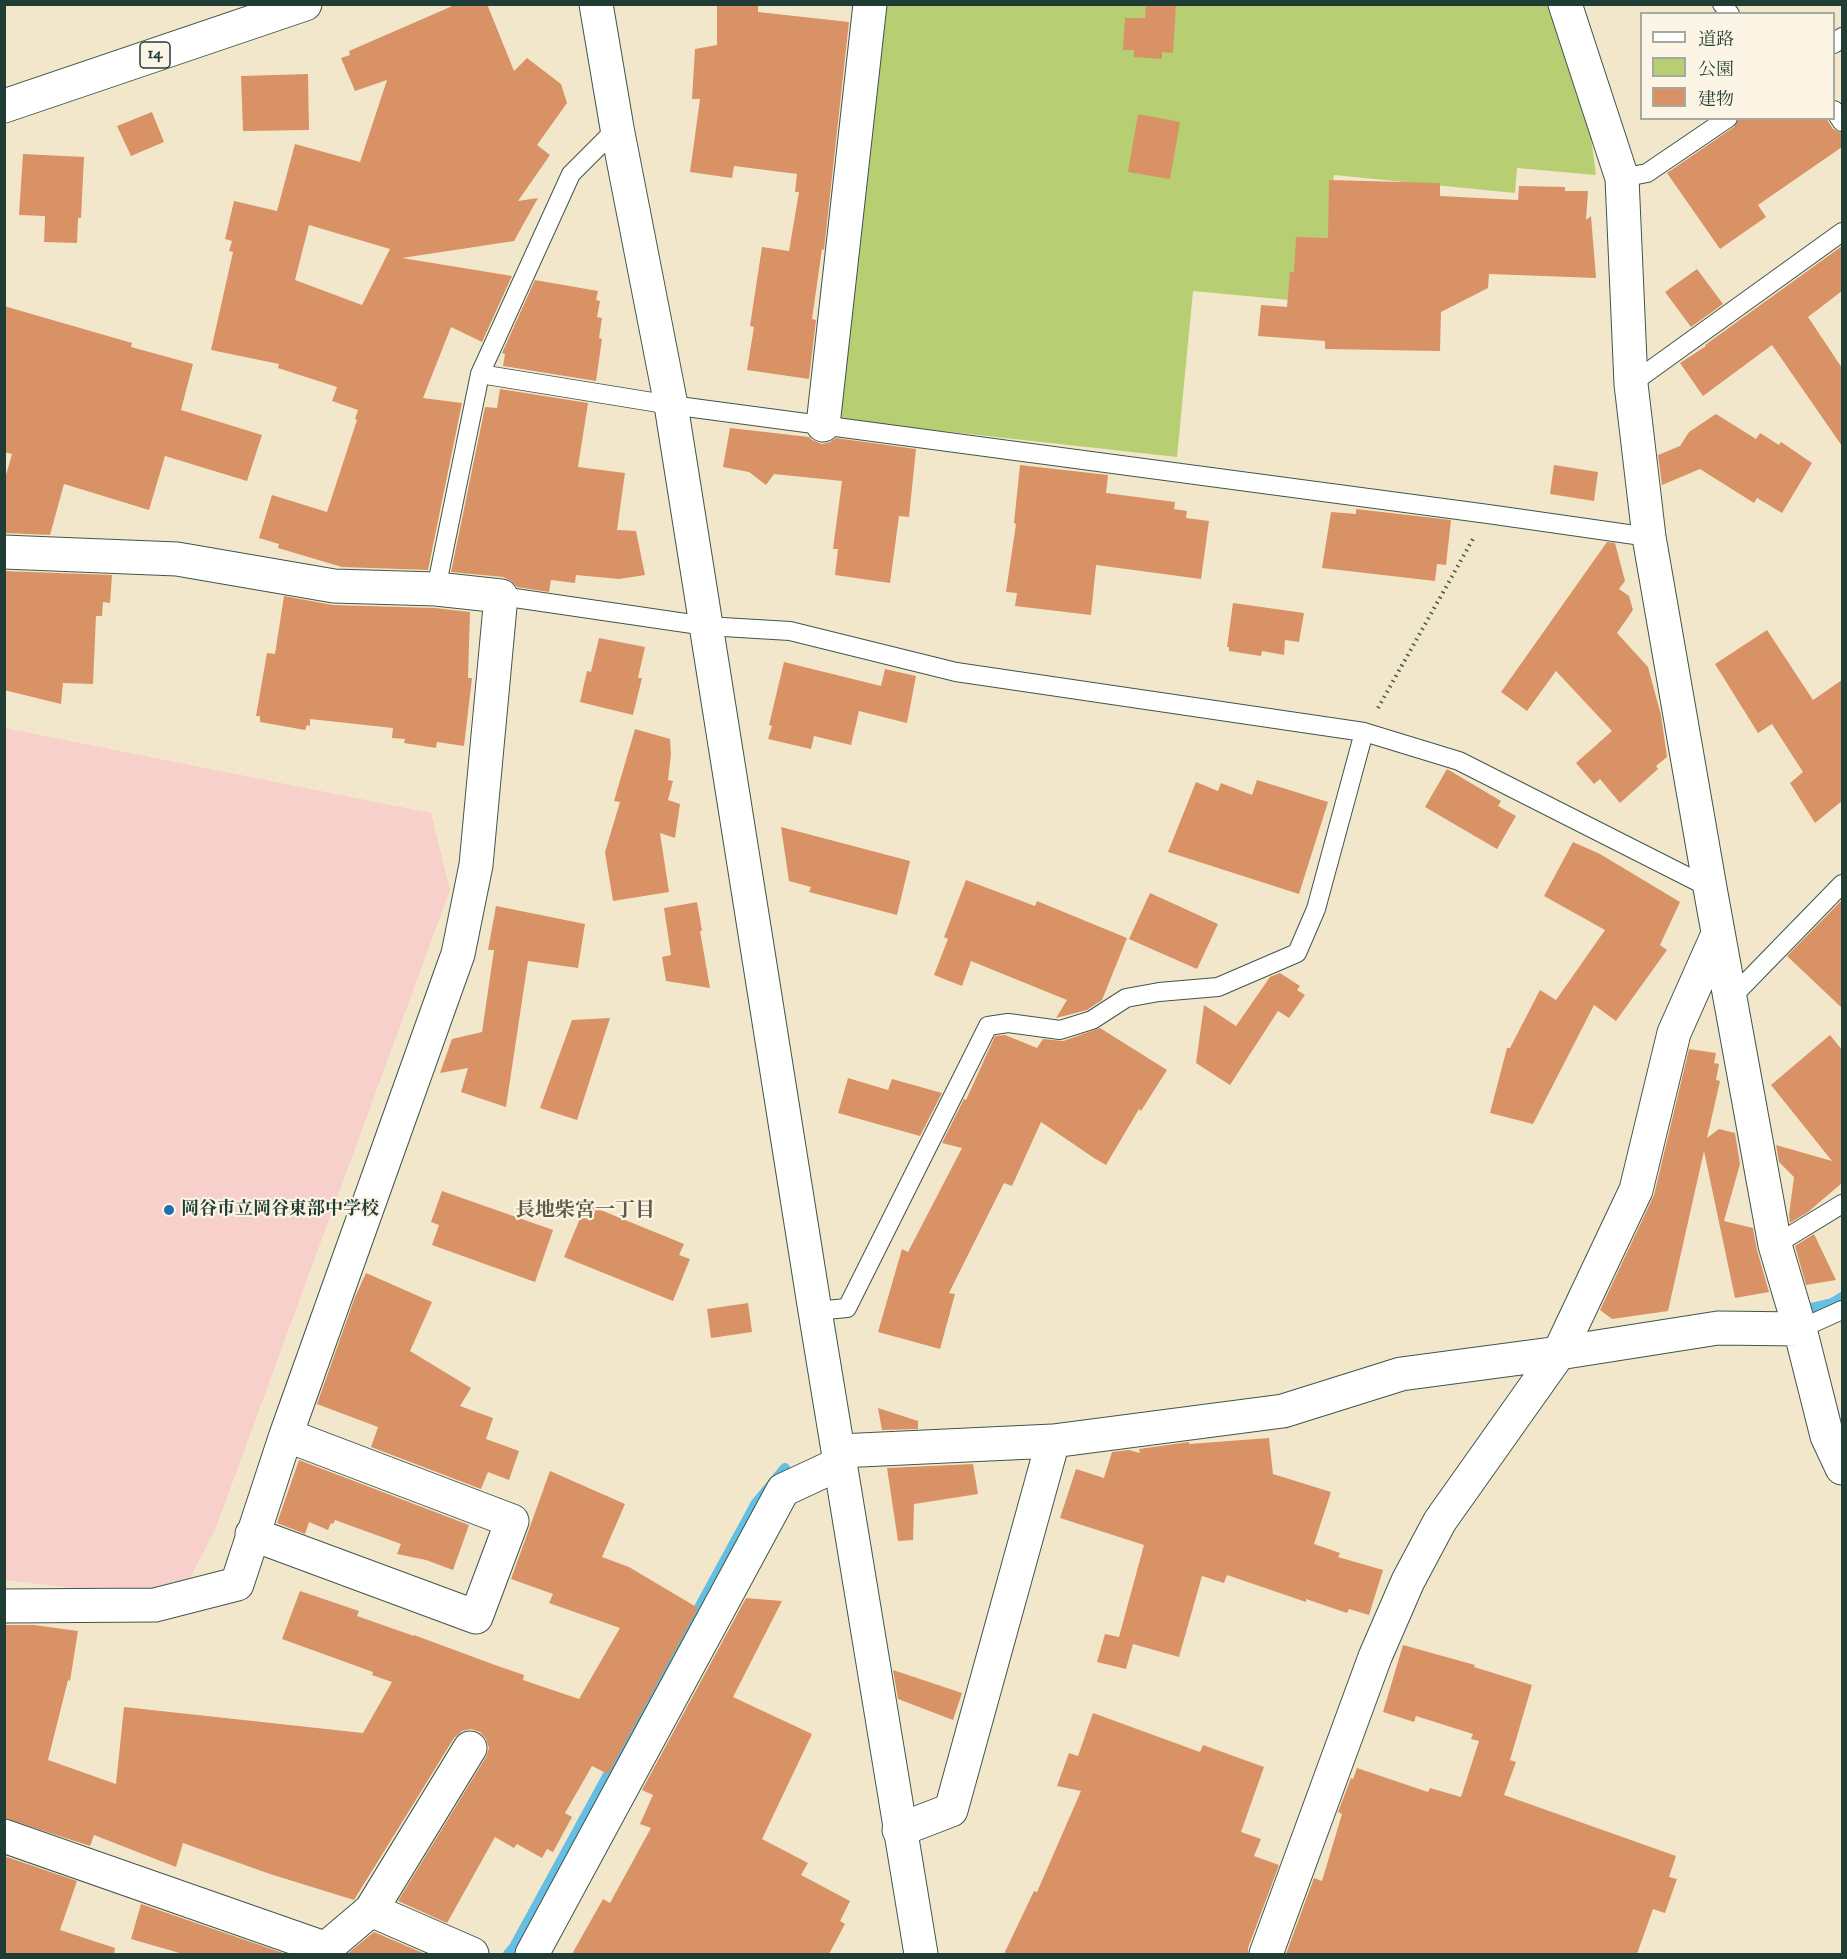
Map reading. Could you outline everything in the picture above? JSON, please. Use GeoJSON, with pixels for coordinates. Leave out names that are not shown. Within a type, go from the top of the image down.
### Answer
{"type":"FeatureCollection","features":[{"type":"Feature","properties":{"kind":"street","name":"14"},"geometry":{"type":"LineString","coordinates":[[4,106],[305,4]]}},
{"type":"Feature","properties":{"kind":"street"},"geometry":{"type":"LineString","coordinates":[[596,4],[617,128],[671,405],[815,1311],[921,1954]]}},
{"type":"Feature","properties":{"kind":"street"},"geometry":{"type":"LineString","coordinates":[[824,425],[870,4]]}},
{"type":"Feature","properties":{"kind":"street"},"geometry":{"type":"LineString","coordinates":[[1564,4],[1622,178],[1631,384],[1649,537],[1775,1245],[1800,1329],[1827,1436],[1842,1468]]}},
{"type":"Feature","properties":{"kind":"street"},"geometry":{"type":"LineString","coordinates":[[4,552],[177,559],[334,586],[436,589],[501,596],[476,865],[458,954],[286,1435],[237,1584],[155,1605],[4,1606]]}},
{"type":"Feature","properties":{"kind":"street"},"geometry":{"type":"LineString","coordinates":[[1266,1954],[1375,1658],[1408,1581],[1440,1521],[1559,1353],[1636,1190],[1674,1033],[1718,934]]}},
{"type":"Feature","properties":{"kind":"street"},"geometry":{"type":"LineString","coordinates":[[532,1954],[783,1490],[840,1457],[1053,1441],[1283,1411],[1401,1374],[1559,1353],[1718,1328],[1800,1329]]}},
{"type":"Feature","properties":{"kind":"street"},"geometry":{"type":"LineString","coordinates":[[252,1534],[476,1617],[512,1521],[286,1435]]}},
{"type":"Feature","properties":{"kind":"street"},"geometry":{"type":"LineString","coordinates":[[899,1830],[951,1809],[1053,1441]]}},
{"type":"Feature","properties":{"kind":"street"},"geometry":{"type":"LineString","coordinates":[[4,1836],[323,1952],[371,1910],[470,1748]]}},
{"type":"Feature","properties":{"kind":"street"},"geometry":{"type":"LineString","coordinates":[[371,1910],[472,1954]]}},
{"type":"Feature","properties":{"kind":"lane"},"geometry":{"type":"LineString","coordinates":[[1622,178],[1647,172],[1725,120]]}},
{"type":"Feature","properties":{"kind":"lane"},"geometry":{"type":"LineString","coordinates":[[436,589],[480,374],[571,174],[617,128]]}},
{"type":"Feature","properties":{"kind":"lane"},"geometry":{"type":"LineString","coordinates":[[1631,384],[1842,232]]}},
{"type":"Feature","properties":{"kind":"lane"},"geometry":{"type":"LineString","coordinates":[[480,374],[671,405],[1649,537]]}},
{"type":"Feature","properties":{"kind":"lane"},"geometry":{"type":"LineString","coordinates":[[501,596],[706,627],[790,631],[956,672],[1364,732],[1459,761],[1710,888]]}},
{"type":"Feature","properties":{"kind":"lane"},"geometry":{"type":"LineString","coordinates":[[815,1311],[847,1308],[988,1026],[1008,1023],[1060,1030],[1092,1020],[1126,999],[1159,992],[1218,987],[1297,953],[1316,909],[1364,732]]}},
{"type":"Feature","properties":{"kind":"lane"},"geometry":{"type":"LineString","coordinates":[[1731,998],[1842,884]]}},
{"type":"Feature","properties":{"kind":"lane"},"geometry":{"type":"LineString","coordinates":[[1775,1245],[1842,1204]]}},
{"type":"Feature","properties":{"kind":"lane"},"geometry":{"type":"LineString","coordinates":[[1800,1329],[1842,1310]]}},
{"type":"Feature","properties":{"kind":"path"},"geometry":{"type":"LineString","coordinates":[[1364,732],[1488,514]]}},
{"type":"Feature","properties":{"kind":"shaded area","name":"岡谷市立岡谷東部中学校"},"geometry":{"type":"Polygon","coordinates":[[[5,728],[431,813],[450,890],[215,1530],[190,1578],[153,1598],[5,1580],[5,728]]]}},
{"type":"Feature","properties":{"kind":"green space"},"geometry":{"type":"Polygon","coordinates":[[[881,5],[1549,5],[1591,137],[1596,175],[1517,168],[1515,193],[1334,175],[1322,303],[1193,291],[1177,457],[843,420],[832,408],[881,5]]]}},
{"type":"Feature","properties":{"kind":"building"},"geometry":{"type":"Polygon","coordinates":[[[457,4],[487,4],[514,71],[527,58],[561,84],[567,103],[537,145],[550,155],[518,201],[538,198],[514,241],[402,258],[512,276],[482,342],[451,327],[423,398],[462,403],[428,570],[342,567],[278,548],[279,544],[259,538],[272,495],[327,512],[357,420],[355,419],[358,410],[332,401],[337,387],[278,368],[279,364],[211,350],[233,252],[229,251],[232,241],[225,239],[234,201],[277,211],[295,144],[360,162],[387,80],[355,91],[341,58],[350,55],[349,51],[457,4]],[[309,225],[295,280],[362,305],[390,249],[309,225]]]}},
{"type":"Feature","properties":{"kind":"building"},"geometry":{"type":"Polygon","coordinates":[[[717,4],[758,4],[758,12],[849,22],[824,250],[822,249],[812,319],[816,320],[809,379],[747,370],[754,327],[750,326],[762,247],[789,251],[799,192],[795,192],[797,174],[734,166],[732,178],[690,172],[700,99],[692,99],[695,49],[717,45],[717,4]]]}},
{"type":"Feature","properties":{"kind":"building"},"geometry":{"type":"Polygon","coordinates":[[[1146,4],[1176,4],[1173,53],[1162,52],[1162,59],[1134,57],[1134,50],[1123,50],[1125,18],[1145,18],[1146,4]]]}},
{"type":"Feature","properties":{"kind":"building"},"geometry":{"type":"Polygon","coordinates":[[[308,74],[309,130],[243,131],[241,76],[308,74]]]}},
{"type":"Feature","properties":{"kind":"building"},"geometry":{"type":"Polygon","coordinates":[[[152,112],[164,142],[131,156],[117,126],[152,112]]]}},
{"type":"Feature","properties":{"kind":"building"},"geometry":{"type":"Polygon","coordinates":[[[1138,114],[1180,122],[1170,179],[1128,172],[1138,114]]]}},
{"type":"Feature","properties":{"kind":"building"},"geometry":{"type":"Polygon","coordinates":[[[1738,120],[1827,120],[1833,129],[1842,133],[1842,147],[1758,205],[1766,217],[1720,249],[1667,173],[1734,127],[1738,120]]]}},
{"type":"Feature","properties":{"kind":"building"},"geometry":{"type":"Polygon","coordinates":[[[23,154],[84,157],[81,218],[78,218],[77,243],[44,242],[45,216],[19,215],[23,154]]]}},
{"type":"Feature","properties":{"kind":"building"},"geometry":{"type":"Polygon","coordinates":[[[1329,180],[1440,183],[1440,196],[1518,200],[1519,186],[1565,187],[1565,191],[1588,191],[1586,220],[1591,216],[1596,278],[1489,274],[1488,288],[1441,312],[1440,351],[1325,349],[1325,341],[1258,336],[1261,305],[1287,307],[1290,272],[1294,272],[1296,237],[1328,238],[1329,180]]]}},
{"type":"Feature","properties":{"kind":"building"},"geometry":{"type":"Polygon","coordinates":[[[1842,246],[1842,291],[1808,317],[1842,368],[1842,446],[1772,345],[1703,396],[1680,363],[1842,246]]]}},
{"type":"Feature","properties":{"kind":"building"},"geometry":{"type":"Polygon","coordinates":[[[1697,269],[1723,304],[1691,327],[1665,292],[1697,269]]]}},
{"type":"Feature","properties":{"kind":"building"},"geometry":{"type":"Polygon","coordinates":[[[535,280],[598,291],[596,300],[600,301],[597,317],[602,318],[599,338],[602,339],[596,381],[503,366],[505,354],[502,353],[535,280]]]}},
{"type":"Feature","properties":{"kind":"building"},"geometry":{"type":"Polygon","coordinates":[[[4,306],[132,343],[131,347],[193,364],[181,410],[262,435],[247,481],[165,456],[149,510],[64,484],[50,535],[4,533],[4,482],[12,454],[4,452],[4,306]]]}},
{"type":"Feature","properties":{"kind":"building"},"geometry":{"type":"Polygon","coordinates":[[[500,389],[588,403],[578,467],[625,473],[617,530],[636,531],[645,575],[619,579],[576,575],[575,583],[551,580],[549,592],[517,587],[503,577],[451,572],[485,407],[497,408],[500,389]]]}},
{"type":"Feature","properties":{"kind":"building"},"geometry":{"type":"Polygon","coordinates":[[[1716,414],[1756,439],[1760,433],[1779,445],[1781,442],[1812,463],[1782,513],[1757,498],[1754,503],[1700,469],[1662,485],[1658,455],[1680,446],[1689,432],[1716,414]]]}},
{"type":"Feature","properties":{"kind":"building"},"geometry":{"type":"Polygon","coordinates":[[[730,428],[809,437],[822,444],[836,438],[916,449],[909,517],[899,516],[890,583],[835,575],[838,549],[833,549],[842,481],[774,474],[766,485],[749,472],[723,467],[730,428]]]}},
{"type":"Feature","properties":{"kind":"building"},"geometry":{"type":"Polygon","coordinates":[[[1020,465],[1108,475],[1106,493],[1175,502],[1174,509],[1187,511],[1186,518],[1209,521],[1201,579],[1096,565],[1091,615],[1015,606],[1017,593],[1006,592],[1016,524],[1014,523],[1020,465]]]}},
{"type":"Feature","properties":{"kind":"building"},"geometry":{"type":"Polygon","coordinates":[[[1554,465],[1598,472],[1594,501],[1550,494],[1554,465]]]}},
{"type":"Feature","properties":{"kind":"building"},"geometry":{"type":"Polygon","coordinates":[[[1356,509],[1451,520],[1446,565],[1437,564],[1435,581],[1322,568],[1331,512],[1356,514],[1356,509]]]}},
{"type":"Feature","properties":{"kind":"building"},"geometry":{"type":"Polygon","coordinates":[[[1607,542],[1615,543],[1625,581],[1619,589],[1629,596],[1633,610],[1617,633],[1648,667],[1661,715],[1667,757],[1656,766],[1658,769],[1620,803],[1600,779],[1594,784],[1576,763],[1612,731],[1556,671],[1527,711],[1501,692],[1607,542]]]}},
{"type":"Feature","properties":{"kind":"building"},"geometry":{"type":"Polygon","coordinates":[[[4,571],[112,575],[110,603],[103,602],[102,616],[96,616],[93,684],[63,683],[61,704],[4,690],[4,571]]]}},
{"type":"Feature","properties":{"kind":"building"},"geometry":{"type":"Polygon","coordinates":[[[284,596],[333,605],[435,608],[470,612],[468,678],[472,678],[464,746],[437,742],[436,748],[404,743],[405,739],[392,738],[393,728],[310,719],[310,726],[307,725],[305,730],[260,722],[260,716],[256,716],[267,653],[275,654],[284,596]]]}},
{"type":"Feature","properties":{"kind":"building"},"geometry":{"type":"Polygon","coordinates":[[[1233,603],[1304,613],[1299,642],[1285,640],[1284,655],[1262,651],[1261,656],[1229,651],[1227,647],[1233,603]]]}},
{"type":"Feature","properties":{"kind":"building"},"geometry":{"type":"Polygon","coordinates":[[[1767,630],[1813,700],[1842,680],[1842,801],[1815,823],[1790,783],[1803,772],[1772,724],[1758,733],[1715,664],[1767,630]]]}},
{"type":"Feature","properties":{"kind":"building"},"geometry":{"type":"Polygon","coordinates":[[[599,638],[645,647],[638,678],[642,678],[633,715],[580,702],[587,671],[591,672],[599,638]]]}},
{"type":"Feature","properties":{"kind":"building"},"geometry":{"type":"Polygon","coordinates":[[[784,662],[881,686],[885,669],[916,676],[907,723],[859,711],[851,745],[814,736],[811,749],[768,739],[772,726],[769,725],[784,662]]]}},
{"type":"Feature","properties":{"kind":"building"},"geometry":{"type":"Polygon","coordinates":[[[635,729],[670,739],[668,780],[673,781],[668,800],[680,804],[675,838],[660,833],[669,892],[613,901],[605,852],[620,802],[614,801],[635,729]]]}},
{"type":"Feature","properties":{"kind":"building"},"geometry":{"type":"Polygon","coordinates":[[[1447,769],[1501,801],[1498,806],[1516,816],[1497,849],[1425,807],[1447,769]]]}},
{"type":"Feature","properties":{"kind":"building"},"geometry":{"type":"Polygon","coordinates":[[[1257,780],[1328,802],[1299,894],[1168,852],[1196,782],[1218,791],[1221,783],[1252,795],[1257,780]]]}},
{"type":"Feature","properties":{"kind":"building"},"geometry":{"type":"Polygon","coordinates":[[[781,827],[910,861],[897,915],[809,892],[811,887],[789,881],[781,827]]]}},
{"type":"Feature","properties":{"kind":"building"},"geometry":{"type":"Polygon","coordinates":[[[1573,842],[1600,854],[1680,902],[1660,945],[1667,950],[1616,1021],[1594,1005],[1533,1124],[1490,1113],[1507,1048],[1510,1048],[1540,990],[1556,1000],[1605,930],[1544,896],[1573,842]]]}},
{"type":"Feature","properties":{"kind":"building"},"geometry":{"type":"Polygon","coordinates":[[[966,880],[1035,906],[1037,901],[1127,938],[1102,1000],[1087,1010],[1056,1018],[1067,1000],[971,961],[962,986],[934,975],[948,939],[944,937],[966,880]]]}},
{"type":"Feature","properties":{"kind":"building"},"geometry":{"type":"Polygon","coordinates":[[[1150,893],[1218,924],[1197,969],[1129,939],[1150,893]]]}},
{"type":"Feature","properties":{"kind":"building"},"geometry":{"type":"Polygon","coordinates":[[[1842,900],[1842,1008],[1787,956],[1842,900]]]}},
{"type":"Feature","properties":{"kind":"building"},"geometry":{"type":"Polygon","coordinates":[[[697,902],[710,988],[666,981],[662,957],[671,955],[664,908],[697,902]]]}},
{"type":"Feature","properties":{"kind":"building"},"geometry":{"type":"Polygon","coordinates":[[[496,906],[585,924],[578,968],[528,961],[506,1107],[461,1092],[468,1068],[440,1073],[452,1039],[482,1032],[494,950],[488,950],[496,906]]]}},
{"type":"Feature","properties":{"kind":"building"},"geometry":{"type":"Polygon","coordinates":[[[1280,973],[1300,986],[1297,990],[1305,995],[1289,1018],[1278,1011],[1230,1085],[1196,1063],[1204,1005],[1236,1026],[1270,977],[1280,973]]]}},
{"type":"Feature","properties":{"kind":"building"},"geometry":{"type":"Polygon","coordinates":[[[610,1018],[577,1120],[540,1108],[572,1020],[610,1018]]]}},
{"type":"Feature","properties":{"kind":"building"},"geometry":{"type":"Polygon","coordinates":[[[1100,1028],[1167,1070],[1141,1111],[1139,1109],[1106,1165],[1041,1122],[1012,1186],[1004,1183],[949,1293],[955,1294],[940,1349],[878,1332],[902,1249],[908,1252],[962,1148],[942,1143],[964,1099],[966,1100],[995,1036],[1005,1035],[1037,1048],[1043,1039],[1063,1041],[1100,1028]]]}},
{"type":"Feature","properties":{"kind":"building"},"geometry":{"type":"Polygon","coordinates":[[[1830,1035],[1842,1050],[1842,1183],[1808,1212],[1790,1223],[1794,1177],[1779,1162],[1776,1145],[1832,1161],[1771,1085],[1830,1035]]]}},
{"type":"Feature","properties":{"kind":"building"},"geometry":{"type":"Polygon","coordinates":[[[1689,1049],[1716,1053],[1714,1063],[1719,1064],[1716,1080],[1720,1081],[1707,1138],[1719,1129],[1735,1133],[1740,1164],[1724,1221],[1753,1228],[1769,1292],[1735,1298],[1704,1151],[1668,1311],[1612,1319],[1600,1310],[1654,1195],[1689,1049]]]}},
{"type":"Feature","properties":{"kind":"building"},"geometry":{"type":"Polygon","coordinates":[[[848,1078],[888,1090],[892,1079],[942,1093],[920,1136],[838,1113],[848,1078]]]}},
{"type":"Feature","properties":{"kind":"building"},"geometry":{"type":"Polygon","coordinates":[[[442,1191],[553,1230],[535,1282],[432,1245],[439,1225],[431,1222],[442,1191]]]}},
{"type":"Feature","properties":{"kind":"building"},"geometry":{"type":"Polygon","coordinates":[[[586,1204],[684,1244],[679,1255],[690,1259],[673,1301],[564,1257],[586,1204]]]}},
{"type":"Feature","properties":{"kind":"building"},"geometry":{"type":"Polygon","coordinates":[[[1814,1234],[1836,1280],[1806,1285],[1795,1246],[1814,1234]]]}},
{"type":"Feature","properties":{"kind":"building"},"geometry":{"type":"Polygon","coordinates":[[[366,1273],[432,1302],[410,1351],[471,1388],[460,1406],[493,1418],[486,1439],[519,1451],[509,1480],[488,1472],[481,1489],[371,1447],[378,1427],[317,1404],[355,1297],[366,1273]]]}},
{"type":"Feature","properties":{"kind":"building"},"geometry":{"type":"Polygon","coordinates":[[[748,1303],[752,1332],[711,1338],[707,1309],[748,1303]]]}},
{"type":"Feature","properties":{"kind":"building"},"geometry":{"type":"Polygon","coordinates":[[[878,1408],[918,1421],[918,1429],[882,1430],[878,1408]]]}},
{"type":"Feature","properties":{"kind":"building"},"geometry":{"type":"Polygon","coordinates":[[[1269,1438],[1273,1474],[1331,1492],[1314,1544],[1340,1553],[1338,1557],[1383,1570],[1369,1615],[1349,1609],[1347,1613],[1306,1599],[1306,1602],[1227,1575],[1224,1583],[1202,1576],[1179,1657],[1133,1644],[1126,1669],[1097,1662],[1105,1634],[1119,1637],[1144,1545],[1060,1518],[1076,1469],[1104,1478],[1112,1452],[1129,1450],[1140,1453],[1139,1449],[1189,1442],[1189,1444],[1269,1438]]]}},
{"type":"Feature","properties":{"kind":"building"},"geometry":{"type":"Polygon","coordinates":[[[299,1460],[469,1525],[453,1570],[426,1560],[397,1554],[401,1544],[335,1520],[328,1530],[309,1522],[305,1534],[277,1523],[299,1460]]]}},
{"type":"Feature","properties":{"kind":"building"},"geometry":{"type":"Polygon","coordinates":[[[973,1464],[978,1494],[914,1504],[913,1540],[898,1541],[887,1468],[973,1464]]]}},
{"type":"Feature","properties":{"kind":"building"},"geometry":{"type":"Polygon","coordinates":[[[550,1471],[625,1504],[602,1557],[629,1567],[698,1608],[608,1774],[592,1766],[565,1813],[572,1817],[553,1852],[547,1849],[542,1858],[517,1844],[514,1848],[495,1837],[447,1923],[398,1901],[486,1757],[489,1748],[486,1739],[480,1732],[471,1729],[462,1731],[454,1738],[354,1900],[270,1874],[183,1843],[176,1867],[94,1835],[90,1846],[4,1818],[4,1625],[34,1625],[78,1631],[70,1681],[68,1680],[48,1760],[116,1784],[124,1707],[363,1733],[392,1682],[372,1675],[373,1672],[282,1639],[300,1591],[359,1611],[357,1616],[524,1675],[523,1680],[579,1699],[620,1628],[549,1603],[553,1594],[511,1579],[550,1471]]]}},
{"type":"Feature","properties":{"kind":"building"},"geometry":{"type":"Polygon","coordinates":[[[746,1598],[782,1601],[733,1697],[812,1734],[762,1839],[808,1863],[801,1875],[850,1901],[840,1921],[845,1924],[829,1954],[572,1954],[603,1899],[610,1903],[651,1828],[640,1824],[653,1795],[642,1790],[746,1598]]]}},
{"type":"Feature","properties":{"kind":"building"},"geometry":{"type":"Polygon","coordinates":[[[1403,1645],[1475,1665],[1474,1667],[1532,1685],[1510,1760],[1516,1762],[1504,1795],[1676,1856],[1669,1877],[1677,1879],[1665,1913],[1653,1909],[1637,1954],[1286,1954],[1314,1878],[1322,1881],[1342,1814],[1338,1812],[1357,1768],[1428,1792],[1430,1788],[1461,1797],[1479,1741],[1471,1739],[1473,1734],[1416,1716],[1414,1722],[1383,1712],[1403,1645]]]}},
{"type":"Feature","properties":{"kind":"building"},"geometry":{"type":"Polygon","coordinates":[[[893,1670],[962,1693],[953,1720],[898,1699],[893,1670]]]}},
{"type":"Feature","properties":{"kind":"building"},"geometry":{"type":"Polygon","coordinates":[[[1093,1713],[1200,1752],[1203,1745],[1264,1767],[1241,1832],[1261,1839],[1254,1856],[1279,1865],[1248,1948],[1248,1954],[1004,1954],[1034,1891],[1037,1892],[1081,1791],[1057,1786],[1069,1753],[1078,1756],[1093,1713]]]}},
{"type":"Feature","properties":{"kind":"building"},"geometry":{"type":"Polygon","coordinates":[[[4,1856],[77,1881],[60,1930],[115,1948],[114,1954],[4,1954],[4,1856]]]}},
{"type":"Feature","properties":{"kind":"building"},"geometry":{"type":"Polygon","coordinates":[[[141,1904],[286,1954],[183,1954],[131,1939],[141,1904]]]}},
{"type":"Feature","properties":{"kind":"building"},"geometry":{"type":"Polygon","coordinates":[[[374,1932],[423,1953],[347,1954],[374,1932]]]}},
{"type":"Feature","properties":{"kind":"waterway"},"geometry":{"type":"LineString","coordinates":[[1798,1311],[1832,1303],[1842,1297]]}},
{"type":"Feature","properties":{"kind":"waterway"},"geometry":{"type":"LineString","coordinates":[[508,1954],[514,1947],[756,1503],[785,1468]]}},
{"type":"Feature","properties":{"kind":"place","name":"岡谷市立岡谷東部中学校"},"geometry":{"type":"Point","coordinates":[169,1210]}},
{"type":"Feature","properties":{"kind":"district","name":"長地柴宮一丁目"},"geometry":{"type":"Point","coordinates":[585,1212]}}]}
